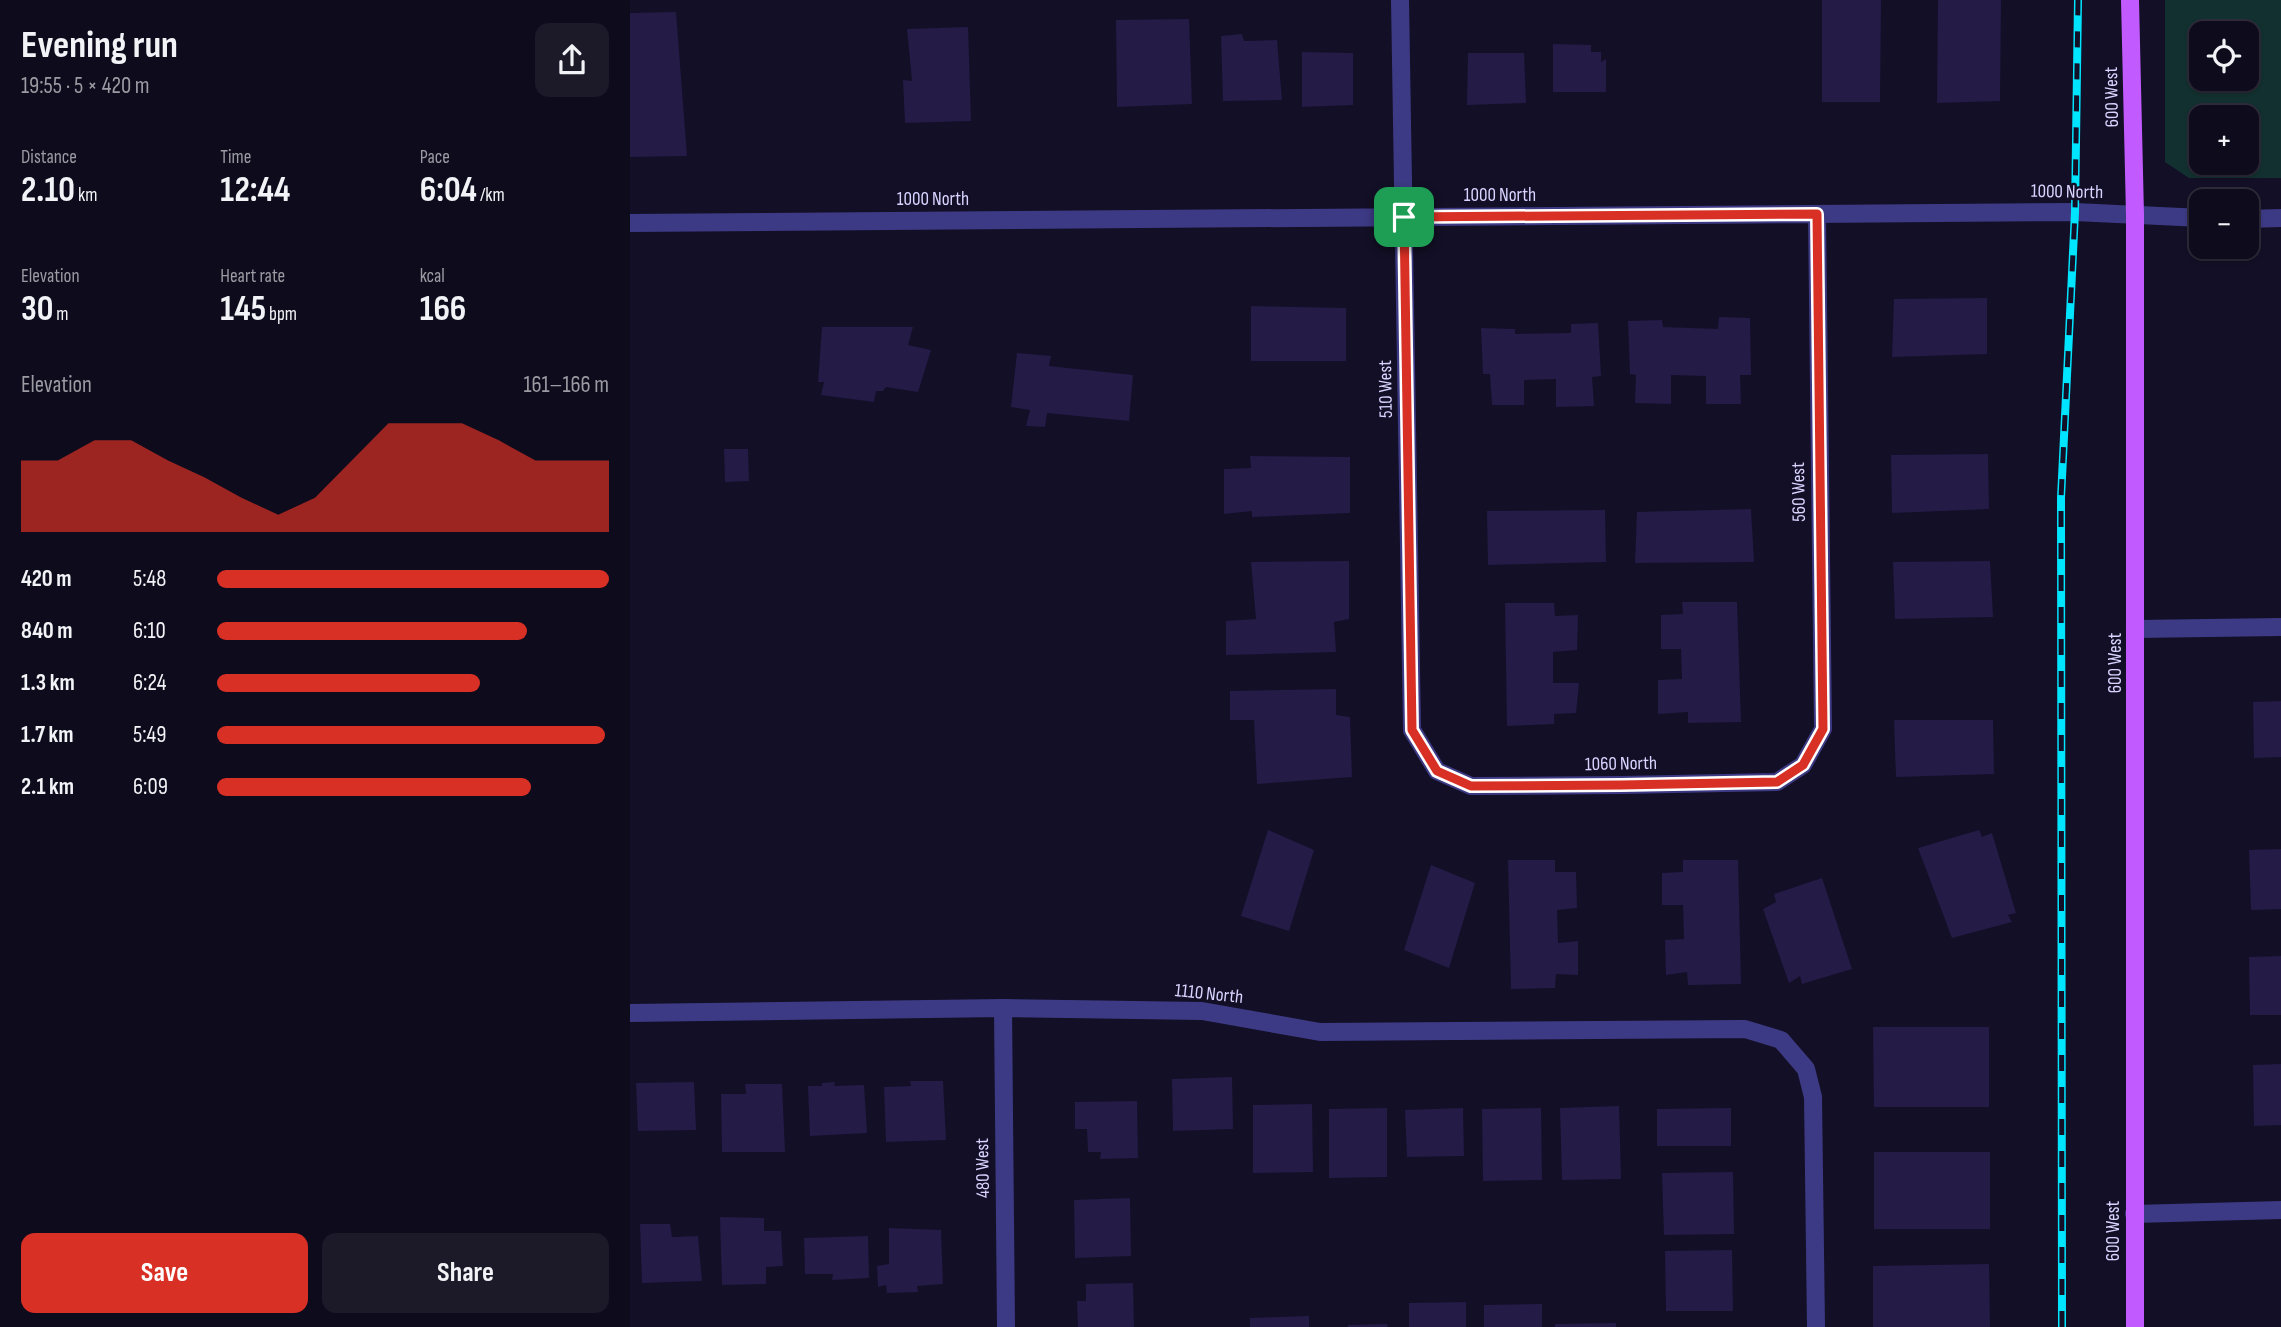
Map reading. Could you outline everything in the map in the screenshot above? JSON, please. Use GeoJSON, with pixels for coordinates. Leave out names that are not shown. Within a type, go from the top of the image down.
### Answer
{"type":"FeatureCollection","features":[{"type":"Feature","properties":{"kind":"main road","name":"600 West"},"geometry":{"type":"LineString","coordinates":[[2130,0],[2136,215],[2135,1327]]}},
{"type":"Feature","properties":{"kind":"street","name":"510 West"},"geometry":{"type":"LineString","coordinates":[[1400,0],[1412,730],[1437,771]]}},
{"type":"Feature","properties":{"kind":"street","name":"1000 North"},"geometry":{"type":"LineString","coordinates":[[630,223],[2076,212],[2189,217]]}},
{"type":"Feature","properties":{"kind":"street","name":"560 West"},"geometry":{"type":"LineString","coordinates":[[1803,765],[1823,729],[1817,214]]}},
{"type":"Feature","properties":{"kind":"street"},"geometry":{"type":"LineString","coordinates":[[2259,219],[2281,218]]}},
{"type":"Feature","properties":{"kind":"street"},"geometry":{"type":"LineString","coordinates":[[2136,629],[2281,627]]}},
{"type":"Feature","properties":{"kind":"street","name":"1060 North"},"geometry":{"type":"LineString","coordinates":[[1437,771],[1471,786],[1634,785],[1777,782],[1803,765]]}},
{"type":"Feature","properties":{"kind":"street","name":"1110 North"},"geometry":{"type":"LineString","coordinates":[[630,1013],[1003,1008],[1202,1011],[1320,1032],[1745,1029],[1781,1040],[1806,1069],[1813,1097],[1816,1327]]}},
{"type":"Feature","properties":{"kind":"street","name":"480 West"},"geometry":{"type":"LineString","coordinates":[[1003,1008],[1006,1327]]}},
{"type":"Feature","properties":{"kind":"street"},"geometry":{"type":"LineString","coordinates":[[2134,1214],[2281,1210]]}},
{"type":"Feature","properties":{"kind":"green space"},"geometry":{"type":"Polygon","coordinates":[[[2165,0],[2281,0],[2281,178],[2189,178],[2165,162],[2165,0]]]}},
{"type":"Feature","properties":{"kind":"building"},"geometry":{"type":"Polygon","coordinates":[[[1822,0],[1881,0],[1880,102],[1822,102],[1822,0]]]}},
{"type":"Feature","properties":{"kind":"building"},"geometry":{"type":"Polygon","coordinates":[[[1938,0],[2001,0],[2000,101],[1937,103],[1938,0]]]}},
{"type":"Feature","properties":{"kind":"building"},"geometry":{"type":"Polygon","coordinates":[[[676,12],[687,156],[630,157],[630,13],[676,12]]]}},
{"type":"Feature","properties":{"kind":"building"},"geometry":{"type":"Polygon","coordinates":[[[1189,19],[1192,104],[1117,107],[1116,20],[1189,19]]]}},
{"type":"Feature","properties":{"kind":"building"},"geometry":{"type":"Polygon","coordinates":[[[968,27],[971,121],[905,123],[903,80],[912,81],[907,29],[968,27]]]}},
{"type":"Feature","properties":{"kind":"building"},"geometry":{"type":"Polygon","coordinates":[[[1242,34],[1244,41],[1277,40],[1282,100],[1223,101],[1221,36],[1242,34]]]}},
{"type":"Feature","properties":{"kind":"building"},"geometry":{"type":"Polygon","coordinates":[[[1553,44],[1591,45],[1591,52],[1601,52],[1601,62],[1606,59],[1606,92],[1553,92],[1553,44]]]}},
{"type":"Feature","properties":{"kind":"building"},"geometry":{"type":"Polygon","coordinates":[[[1302,52],[1353,53],[1353,105],[1302,107],[1302,52]]]}},
{"type":"Feature","properties":{"kind":"building"},"geometry":{"type":"Polygon","coordinates":[[[1468,53],[1524,53],[1526,103],[1467,105],[1468,53]]]}},
{"type":"Feature","properties":{"kind":"building"},"geometry":{"type":"Polygon","coordinates":[[[1987,298],[1987,354],[1892,357],[1894,299],[1987,298]]]}},
{"type":"Feature","properties":{"kind":"building"},"geometry":{"type":"Polygon","coordinates":[[[1251,306],[1346,308],[1346,361],[1251,361],[1251,306]]]}},
{"type":"Feature","properties":{"kind":"building"},"geometry":{"type":"Polygon","coordinates":[[[1719,317],[1750,318],[1751,375],[1740,375],[1741,404],[1706,404],[1706,376],[1671,375],[1671,404],[1635,403],[1636,375],[1630,374],[1628,321],[1662,320],[1663,327],[1718,329],[1719,317]]]}},
{"type":"Feature","properties":{"kind":"building"},"geometry":{"type":"Polygon","coordinates":[[[1598,323],[1601,376],[1592,377],[1594,406],[1556,407],[1556,379],[1524,380],[1524,405],[1492,405],[1490,374],[1483,374],[1481,328],[1515,329],[1515,334],[1571,333],[1571,324],[1598,323]]]}},
{"type":"Feature","properties":{"kind":"building"},"geometry":{"type":"Polygon","coordinates":[[[822,327],[913,327],[908,345],[931,350],[918,392],[886,387],[883,391],[876,391],[874,402],[821,395],[824,382],[818,382],[822,327]]]}},
{"type":"Feature","properties":{"kind":"building"},"geometry":{"type":"Polygon","coordinates":[[[1017,353],[1051,356],[1049,366],[1133,375],[1129,421],[1047,413],[1045,427],[1026,426],[1030,410],[1011,407],[1017,353]]]}},
{"type":"Feature","properties":{"kind":"building"},"geometry":{"type":"Polygon","coordinates":[[[724,449],[748,449],[749,481],[725,482],[724,449]]]}},
{"type":"Feature","properties":{"kind":"building"},"geometry":{"type":"Polygon","coordinates":[[[1988,454],[1989,509],[1892,513],[1891,455],[1988,454]]]}},
{"type":"Feature","properties":{"kind":"building"},"geometry":{"type":"Polygon","coordinates":[[[1250,456],[1350,457],[1350,513],[1252,517],[1252,511],[1224,514],[1224,469],[1251,468],[1250,456]]]}},
{"type":"Feature","properties":{"kind":"building"},"geometry":{"type":"Polygon","coordinates":[[[1751,509],[1754,562],[1635,563],[1637,512],[1751,509]]]}},
{"type":"Feature","properties":{"kind":"building"},"geometry":{"type":"Polygon","coordinates":[[[1605,510],[1606,562],[1488,565],[1487,511],[1605,510]]]}},
{"type":"Feature","properties":{"kind":"building"},"geometry":{"type":"Polygon","coordinates":[[[1349,561],[1349,619],[1334,622],[1336,652],[1226,655],[1226,621],[1256,619],[1251,562],[1349,561]]]}},
{"type":"Feature","properties":{"kind":"building"},"geometry":{"type":"Polygon","coordinates":[[[1990,561],[1993,617],[1895,619],[1893,562],[1990,561]]]}},
{"type":"Feature","properties":{"kind":"building"},"geometry":{"type":"Polygon","coordinates":[[[1682,602],[1737,602],[1741,722],[1688,723],[1688,712],[1658,714],[1658,680],[1682,679],[1681,649],[1661,649],[1661,615],[1683,614],[1682,602]]]}},
{"type":"Feature","properties":{"kind":"building"},"geometry":{"type":"Polygon","coordinates":[[[1505,603],[1554,603],[1555,616],[1578,615],[1577,650],[1553,652],[1553,683],[1579,683],[1576,713],[1554,714],[1554,724],[1507,726],[1505,603]]]}},
{"type":"Feature","properties":{"kind":"building"},"geometry":{"type":"Polygon","coordinates":[[[1336,689],[1336,715],[1350,717],[1352,777],[1257,784],[1254,720],[1230,720],[1230,691],[1336,689]]]}},
{"type":"Feature","properties":{"kind":"building"},"geometry":{"type":"Polygon","coordinates":[[[2281,701],[2281,757],[2254,758],[2253,702],[2281,701]]]}},
{"type":"Feature","properties":{"kind":"building"},"geometry":{"type":"Polygon","coordinates":[[[1894,720],[1993,720],[1994,774],[1896,777],[1894,720]]]}},
{"type":"Feature","properties":{"kind":"building"},"geometry":{"type":"Polygon","coordinates":[[[1268,830],[1314,850],[1289,931],[1241,916],[1268,830]]]}},
{"type":"Feature","properties":{"kind":"building"},"geometry":{"type":"Polygon","coordinates":[[[1979,830],[1982,837],[1992,833],[2016,913],[2008,915],[2012,922],[1952,938],[1918,848],[1979,830]]]}},
{"type":"Feature","properties":{"kind":"building"},"geometry":{"type":"Polygon","coordinates":[[[2281,849],[2281,909],[2251,910],[2249,850],[2281,849]]]}},
{"type":"Feature","properties":{"kind":"building"},"geometry":{"type":"Polygon","coordinates":[[[1508,860],[1555,860],[1555,872],[1576,872],[1577,908],[1557,910],[1558,943],[1578,941],[1578,975],[1556,974],[1555,988],[1511,989],[1508,860]]]}},
{"type":"Feature","properties":{"kind":"building"},"geometry":{"type":"Polygon","coordinates":[[[1683,860],[1738,860],[1741,984],[1688,985],[1687,972],[1666,975],[1665,940],[1684,939],[1683,905],[1662,905],[1662,873],[1683,872],[1683,860]]]}},
{"type":"Feature","properties":{"kind":"building"},"geometry":{"type":"Polygon","coordinates":[[[1431,865],[1475,883],[1449,968],[1404,950],[1431,865]]]}},
{"type":"Feature","properties":{"kind":"building"},"geometry":{"type":"Polygon","coordinates":[[[1822,878],[1852,969],[1802,984],[1800,976],[1789,983],[1763,909],[1776,902],[1774,894],[1822,878]]]}},
{"type":"Feature","properties":{"kind":"building"},"geometry":{"type":"Polygon","coordinates":[[[2281,956],[2281,1015],[2250,1015],[2249,957],[2281,956]]]}},
{"type":"Feature","properties":{"kind":"building"},"geometry":{"type":"Polygon","coordinates":[[[1873,1027],[1989,1027],[1989,1107],[1874,1107],[1873,1027]]]}},
{"type":"Feature","properties":{"kind":"building"},"geometry":{"type":"Polygon","coordinates":[[[2281,1064],[2281,1125],[2254,1126],[2253,1065],[2281,1064]]]}},
{"type":"Feature","properties":{"kind":"building"},"geometry":{"type":"Polygon","coordinates":[[[1232,1077],[1233,1129],[1173,1131],[1172,1079],[1232,1077]]]}},
{"type":"Feature","properties":{"kind":"building"},"geometry":{"type":"Polygon","coordinates":[[[910,1081],[943,1081],[946,1140],[886,1142],[884,1087],[911,1086],[910,1081]]]}},
{"type":"Feature","properties":{"kind":"building"},"geometry":{"type":"Polygon","coordinates":[[[694,1082],[696,1130],[638,1131],[636,1083],[694,1082]]]}},
{"type":"Feature","properties":{"kind":"building"},"geometry":{"type":"Polygon","coordinates":[[[835,1082],[834,1086],[864,1085],[867,1133],[810,1136],[808,1086],[835,1082]]]}},
{"type":"Feature","properties":{"kind":"building"},"geometry":{"type":"Polygon","coordinates":[[[745,1084],[782,1084],[785,1152],[722,1152],[721,1094],[746,1094],[745,1084]]]}},
{"type":"Feature","properties":{"kind":"building"},"geometry":{"type":"Polygon","coordinates":[[[1137,1101],[1138,1158],[1100,1159],[1101,1152],[1088,1152],[1087,1129],[1075,1129],[1075,1102],[1137,1101]]]}},
{"type":"Feature","properties":{"kind":"building"},"geometry":{"type":"Polygon","coordinates":[[[1312,1104],[1313,1172],[1253,1173],[1253,1105],[1312,1104]]]}},
{"type":"Feature","properties":{"kind":"building"},"geometry":{"type":"Polygon","coordinates":[[[1619,1106],[1621,1179],[1562,1180],[1560,1108],[1619,1106]]]}},
{"type":"Feature","properties":{"kind":"building"},"geometry":{"type":"Polygon","coordinates":[[[1387,1108],[1387,1177],[1329,1178],[1329,1109],[1387,1108]]]}},
{"type":"Feature","properties":{"kind":"building"},"geometry":{"type":"Polygon","coordinates":[[[1463,1108],[1464,1156],[1407,1157],[1405,1110],[1463,1108]]]}},
{"type":"Feature","properties":{"kind":"building"},"geometry":{"type":"Polygon","coordinates":[[[1541,1108],[1542,1180],[1483,1181],[1482,1109],[1541,1108]]]}},
{"type":"Feature","properties":{"kind":"building"},"geometry":{"type":"Polygon","coordinates":[[[1731,1108],[1731,1146],[1657,1146],[1657,1109],[1731,1108]]]}},
{"type":"Feature","properties":{"kind":"building"},"geometry":{"type":"Polygon","coordinates":[[[1874,1152],[1990,1152],[1990,1229],[1874,1229],[1874,1152]]]}},
{"type":"Feature","properties":{"kind":"building"},"geometry":{"type":"Polygon","coordinates":[[[1733,1172],[1734,1234],[1664,1235],[1662,1173],[1733,1172]]]}},
{"type":"Feature","properties":{"kind":"building"},"geometry":{"type":"Polygon","coordinates":[[[1130,1198],[1131,1256],[1075,1258],[1074,1200],[1130,1198]]]}},
{"type":"Feature","properties":{"kind":"building"},"geometry":{"type":"Polygon","coordinates":[[[720,1217],[764,1218],[764,1231],[781,1231],[783,1266],[766,1267],[766,1284],[722,1285],[720,1217]]]}},
{"type":"Feature","properties":{"kind":"building"},"geometry":{"type":"Polygon","coordinates":[[[640,1224],[670,1224],[672,1237],[698,1236],[702,1281],[642,1283],[640,1224]]]}},
{"type":"Feature","properties":{"kind":"building"},"geometry":{"type":"Polygon","coordinates":[[[889,1228],[941,1230],[943,1284],[917,1286],[918,1292],[887,1293],[886,1285],[878,1287],[877,1266],[889,1264],[889,1228]]]}},
{"type":"Feature","properties":{"kind":"building"},"geometry":{"type":"Polygon","coordinates":[[[868,1236],[869,1278],[832,1280],[833,1274],[805,1274],[804,1238],[868,1236]]]}},
{"type":"Feature","properties":{"kind":"building"},"geometry":{"type":"Polygon","coordinates":[[[1732,1250],[1733,1311],[1666,1311],[1665,1251],[1732,1250]]]}},
{"type":"Feature","properties":{"kind":"building"},"geometry":{"type":"Polygon","coordinates":[[[1989,1264],[1990,1327],[1873,1327],[1873,1266],[1989,1264]]]}},
{"type":"Feature","properties":{"kind":"building"},"geometry":{"type":"Polygon","coordinates":[[[1133,1283],[1134,1327],[1078,1327],[1077,1301],[1086,1301],[1086,1284],[1133,1283]]]}},
{"type":"Feature","properties":{"kind":"building"},"geometry":{"type":"Polygon","coordinates":[[[1466,1302],[1466,1327],[1409,1327],[1409,1303],[1466,1302]]]}},
{"type":"Feature","properties":{"kind":"building"},"geometry":{"type":"Polygon","coordinates":[[[1542,1304],[1542,1327],[1484,1327],[1484,1305],[1542,1304]]]}},
{"type":"Feature","properties":{"kind":"building"},"geometry":{"type":"Polygon","coordinates":[[[1309,1316],[1309,1327],[1250,1327],[1250,1318],[1309,1316]]]}},
{"type":"Feature","properties":{"kind":"building"},"geometry":{"type":"Polygon","coordinates":[[[1616,1323],[1616,1327],[1555,1327],[1555,1324],[1616,1323]]]}},
{"type":"Feature","properties":{"kind":"building"},"geometry":{"type":"Polygon","coordinates":[[[1387,1324],[1388,1327],[1348,1327],[1348,1325],[1387,1324]]]}},
{"type":"Feature","properties":{"kind":"railway"},"geometry":{"type":"LineString","coordinates":[[2062,1327],[2061,498],[2075,212],[2078,0]]}},
{"type":"Feature","properties":{"kind":"route"},"geometry":{"type":"LineString","coordinates":[[1817,214],[1823,729],[1803,765],[1777,782],[1621,785],[1471,786],[1437,771],[1412,730],[1404,217],[1817,214]]}}]}
